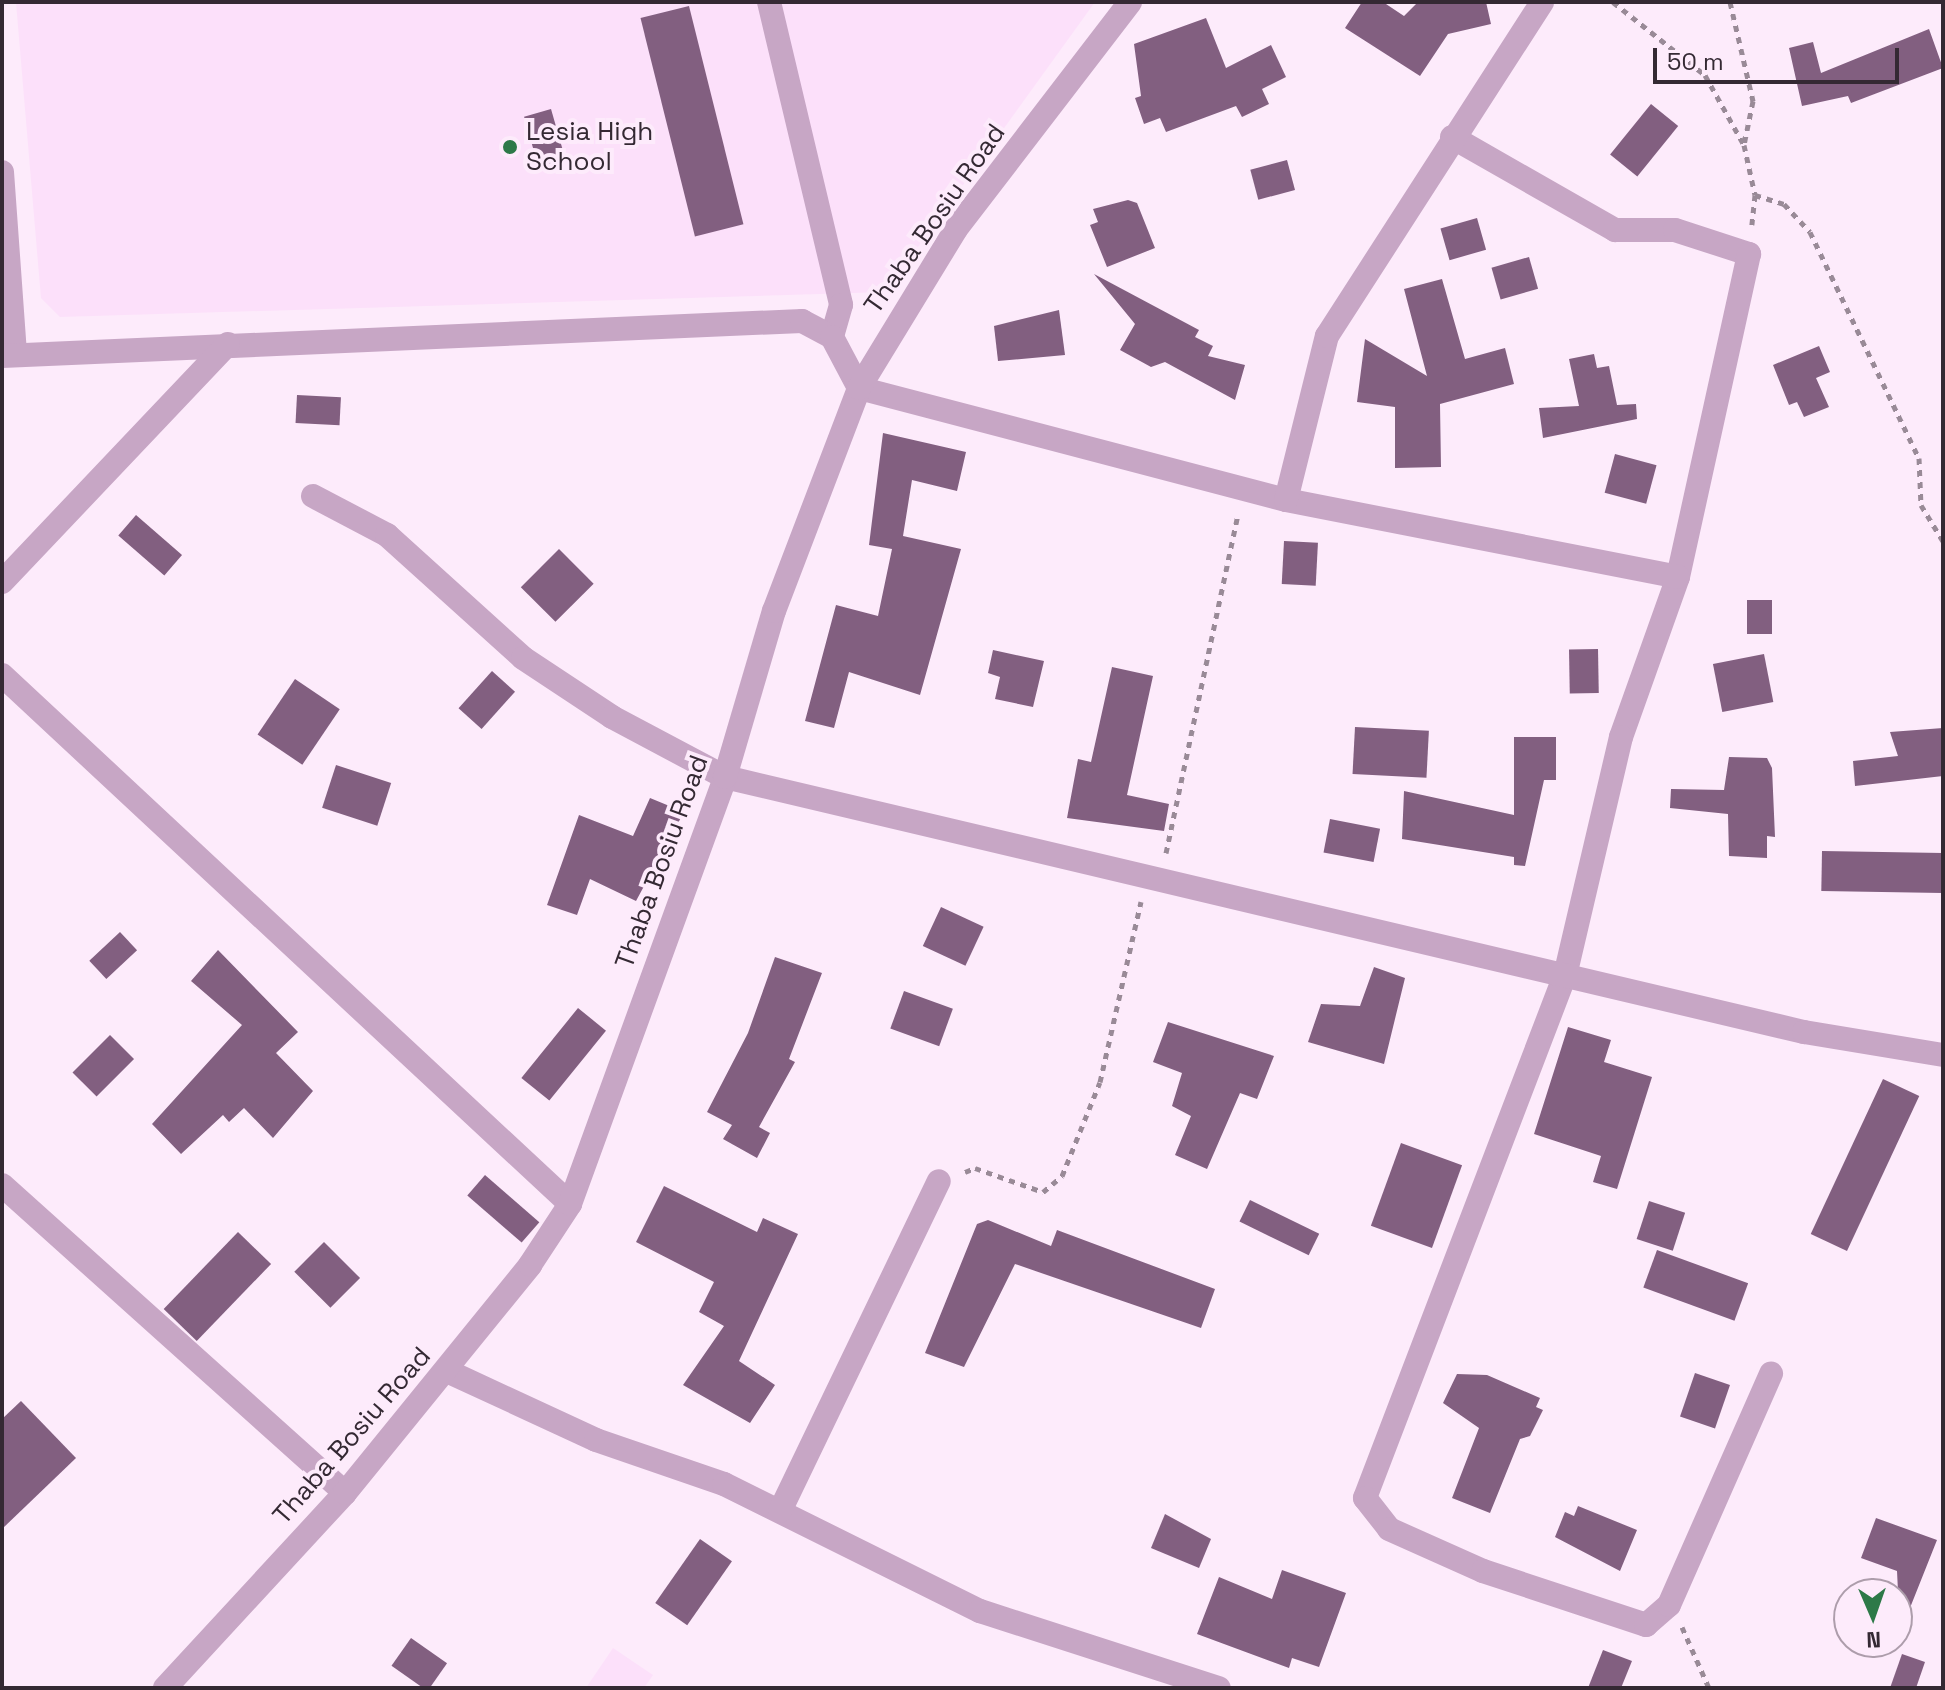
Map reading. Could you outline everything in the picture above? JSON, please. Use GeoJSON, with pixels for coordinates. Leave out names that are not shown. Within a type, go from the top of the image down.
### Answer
{"type":"FeatureCollection","features":[{"type":"Feature","properties":{"kind":"street"},"geometry":{"type":"LineString","coordinates":[[769,2],[841,305],[832,337]]}},
{"type":"Feature","properties":{"kind":"street","name":"Thaba Bosiu Road"},"geometry":{"type":"LineString","coordinates":[[165,1688],[345,1493],[447,1371],[570,1204],[725,777],[774,611],[859,388],[947,242],[1130,2]]}},
{"type":"Feature","properties":{"kind":"street"},"geometry":{"type":"LineString","coordinates":[[1286,500],[1327,336],[1452,137],[1542,2]]}},
{"type":"Feature","properties":{"kind":"street"},"geometry":{"type":"LineString","coordinates":[[1452,137],[1615,230],[1675,230],[1749,254],[1678,577],[1621,737],[1565,975],[1365,1498],[1389,1529],[1483,1571],[1646,1625],[1669,1605],[1771,1374]]}},
{"type":"Feature","properties":{"kind":"street"},"geometry":{"type":"LineString","coordinates":[[2,172],[8,356],[802,321],[832,337],[859,388],[1286,500],[1678,577]]}},
{"type":"Feature","properties":{"kind":"street"},"geometry":{"type":"LineString","coordinates":[[2,582],[228,344]]}},
{"type":"Feature","properties":{"kind":"street"},"geometry":{"type":"LineString","coordinates":[[313,496],[387,535],[523,658],[612,717],[725,777],[1804,1032],[1943,1055]]}},
{"type":"Feature","properties":{"kind":"street"},"geometry":{"type":"LineString","coordinates":[[2,675],[570,1204]]}},
{"type":"Feature","properties":{"kind":"street"},"geometry":{"type":"LineString","coordinates":[[780,1511],[939,1181]]}},
{"type":"Feature","properties":{"kind":"street"},"geometry":{"type":"LineString","coordinates":[[2,1185],[345,1493]]}},
{"type":"Feature","properties":{"kind":"street"},"geometry":{"type":"LineString","coordinates":[[447,1371],[596,1440],[780,1511],[980,1611],[1219,1688]]}},
{"type":"Feature","properties":{"kind":"path"},"geometry":{"type":"LineString","coordinates":[[1613,2],[1705,75],[1744,145],[1755,195],[1749,254]]}},
{"type":"Feature","properties":{"kind":"path"},"geometry":{"type":"LineString","coordinates":[[1730,2],[1753,101],[1744,145]]}},
{"type":"Feature","properties":{"kind":"path"},"geometry":{"type":"LineString","coordinates":[[1755,195],[1784,204],[1810,232],[1919,458],[1921,505],[1943,541]]}},
{"type":"Feature","properties":{"kind":"path"},"geometry":{"type":"LineString","coordinates":[[939,1181],[975,1168],[1043,1192],[1062,1176],[1100,1082],[1152,880],[1244,490]]}},
{"type":"Feature","properties":{"kind":"path"},"geometry":{"type":"LineString","coordinates":[[1669,1605],[1709,1688]]}},
{"type":"Feature","properties":{"kind":"shaded area","name":"Lesia High School"},"geometry":{"type":"Polygon","coordinates":[[[16,2],[1095,2],[886,292],[60,317],[41,298],[16,2]]]}},
{"type":"Feature","properties":{"kind":"shaded area"},"geometry":{"type":"Polygon","coordinates":[[[613,1648],[653,1675],[644,1688],[586,1688],[613,1648]]]}},
{"type":"Feature","properties":{"kind":"building"},"geometry":{"type":"Polygon","coordinates":[[[1362,2],[1383,2],[1404,16],[1418,2],[1486,2],[1491,24],[1448,34],[1420,76],[1345,28],[1362,2]]]}},
{"type":"Feature","properties":{"kind":"building"},"geometry":{"type":"Polygon","coordinates":[[[689,6],[743,224],[695,236],[640,18],[689,6]]]}},
{"type":"Feature","properties":{"kind":"building"},"geometry":{"type":"Polygon","coordinates":[[[1206,18],[1226,68],[1271,45],[1286,77],[1262,89],[1269,104],[1242,117],[1236,106],[1166,132],[1160,118],[1144,124],[1135,98],[1141,96],[1134,44],[1206,18]]]}},
{"type":"Feature","properties":{"kind":"building"},"geometry":{"type":"Polygon","coordinates":[[[1929,29],[1943,68],[1851,103],[1848,96],[1802,106],[1789,48],[1813,42],[1821,73],[1929,29]]]}},
{"type":"Feature","properties":{"kind":"building"},"geometry":{"type":"Polygon","coordinates":[[[1651,104],[1678,126],[1637,177],[1610,155],[1651,104]]]}},
{"type":"Feature","properties":{"kind":"building"},"geometry":{"type":"Polygon","coordinates":[[[551,109],[565,159],[538,167],[524,117],[551,109]]]}},
{"type":"Feature","properties":{"kind":"building"},"geometry":{"type":"Polygon","coordinates":[[[1287,160],[1295,190],[1258,200],[1250,170],[1287,160]]]}},
{"type":"Feature","properties":{"kind":"building"},"geometry":{"type":"Polygon","coordinates":[[[1128,200],[1137,203],[1155,248],[1107,267],[1090,225],[1098,222],[1093,209],[1128,200]]]}},
{"type":"Feature","properties":{"kind":"building"},"geometry":{"type":"Polygon","coordinates":[[[1477,218],[1486,250],[1450,260],[1440,228],[1477,218]]]}},
{"type":"Feature","properties":{"kind":"building"},"geometry":{"type":"Polygon","coordinates":[[[1529,257],[1538,289],[1501,299],[1492,268],[1529,257]]]}},
{"type":"Feature","properties":{"kind":"building"},"geometry":{"type":"Polygon","coordinates":[[[1094,274],[1199,330],[1195,337],[1213,346],[1208,356],[1245,365],[1235,400],[1165,362],[1151,367],[1120,350],[1135,324],[1094,274]]]}},
{"type":"Feature","properties":{"kind":"building"},"geometry":{"type":"Polygon","coordinates":[[[1442,279],[1465,359],[1505,348],[1514,384],[1440,404],[1441,467],[1395,468],[1395,407],[1357,402],[1365,339],[1427,376],[1404,289],[1442,279]]]}},
{"type":"Feature","properties":{"kind":"building"},"geometry":{"type":"Polygon","coordinates":[[[1059,310],[1065,355],[998,361],[994,326],[1059,310]]]}},
{"type":"Feature","properties":{"kind":"building"},"geometry":{"type":"Polygon","coordinates":[[[1819,346],[1830,372],[1816,378],[1829,407],[1804,417],[1797,402],[1789,405],[1773,365],[1819,346]]]}},
{"type":"Feature","properties":{"kind":"building"},"geometry":{"type":"Polygon","coordinates":[[[1594,354],[1597,368],[1609,366],[1617,405],[1636,404],[1637,419],[1543,438],[1539,408],[1579,406],[1569,359],[1594,354]]]}},
{"type":"Feature","properties":{"kind":"building"},"geometry":{"type":"Polygon","coordinates":[[[297,395],[341,397],[339,425],[296,423],[297,395]]]}},
{"type":"Feature","properties":{"kind":"building"},"geometry":{"type":"Polygon","coordinates":[[[883,433],[966,452],[957,491],[912,480],[903,536],[961,549],[920,695],[849,672],[834,728],[805,721],[836,605],[878,616],[892,549],[869,545],[883,433]]]}},
{"type":"Feature","properties":{"kind":"building"},"geometry":{"type":"Polygon","coordinates":[[[1615,454],[1657,465],[1646,504],[1605,493],[1615,454]]]}},
{"type":"Feature","properties":{"kind":"building"},"geometry":{"type":"Polygon","coordinates":[[[136,515],[182,555],[164,575],[118,535],[136,515]]]}},
{"type":"Feature","properties":{"kind":"building"},"geometry":{"type":"Polygon","coordinates":[[[1284,541],[1318,543],[1316,586],[1282,584],[1284,541]]]}},
{"type":"Feature","properties":{"kind":"building"},"geometry":{"type":"Polygon","coordinates":[[[559,549],[594,584],[555,622],[521,587],[559,549]]]}},
{"type":"Feature","properties":{"kind":"building"},"geometry":{"type":"Polygon","coordinates":[[[1747,600],[1772,600],[1772,634],[1747,634],[1747,600]]]}},
{"type":"Feature","properties":{"kind":"building"},"geometry":{"type":"Polygon","coordinates":[[[1598,649],[1599,693],[1570,693],[1569,650],[1598,649]]]}},
{"type":"Feature","properties":{"kind":"building"},"geometry":{"type":"Polygon","coordinates":[[[993,650],[1044,661],[1033,707],[995,699],[1000,677],[988,673],[993,650]]]}},
{"type":"Feature","properties":{"kind":"building"},"geometry":{"type":"Polygon","coordinates":[[[1764,654],[1773,702],[1722,712],[1713,664],[1764,654]]]}},
{"type":"Feature","properties":{"kind":"building"},"geometry":{"type":"Polygon","coordinates":[[[1112,667],[1153,676],[1127,795],[1169,804],[1164,831],[1067,818],[1078,759],[1091,762],[1112,667]]]}},
{"type":"Feature","properties":{"kind":"building"},"geometry":{"type":"Polygon","coordinates":[[[492,671],[515,692],[482,729],[459,708],[492,671]]]}},
{"type":"Feature","properties":{"kind":"building"},"geometry":{"type":"Polygon","coordinates":[[[295,679],[340,709],[302,765],[258,735],[295,679]]]}},
{"type":"Feature","properties":{"kind":"building"},"geometry":{"type":"Polygon","coordinates":[[[1355,727],[1429,731],[1426,778],[1353,774],[1355,727]]]}},
{"type":"Feature","properties":{"kind":"building"},"geometry":{"type":"Polygon","coordinates":[[[1943,728],[1943,776],[1855,786],[1853,761],[1898,756],[1890,732],[1943,728]]]}},
{"type":"Feature","properties":{"kind":"building"},"geometry":{"type":"Polygon","coordinates":[[[1514,737],[1556,737],[1556,780],[1544,780],[1525,866],[1514,865],[1514,857],[1402,839],[1404,791],[1514,815],[1514,737]]]}},
{"type":"Feature","properties":{"kind":"building"},"geometry":{"type":"Polygon","coordinates":[[[1729,757],[1767,758],[1772,768],[1775,837],[1767,836],[1767,858],[1729,856],[1728,814],[1670,808],[1671,789],[1724,790],[1729,757]]]}},
{"type":"Feature","properties":{"kind":"building"},"geometry":{"type":"Polygon","coordinates":[[[336,765],[391,783],[377,826],[322,808],[336,765]]]}},
{"type":"Feature","properties":{"kind":"building"},"geometry":{"type":"Polygon","coordinates":[[[650,798],[684,812],[636,901],[590,879],[577,915],[547,905],[579,815],[633,836],[650,798]]]}},
{"type":"Feature","properties":{"kind":"building"},"geometry":{"type":"Polygon","coordinates":[[[1330,819],[1380,829],[1374,862],[1324,852],[1330,819]]]}},
{"type":"Feature","properties":{"kind":"building"},"geometry":{"type":"Polygon","coordinates":[[[1822,851],[1943,853],[1942,893],[1821,891],[1822,851]]]}},
{"type":"Feature","properties":{"kind":"building"},"geometry":{"type":"Polygon","coordinates":[[[941,907],[984,927],[965,966],[923,946],[941,907]]]}},
{"type":"Feature","properties":{"kind":"building"},"geometry":{"type":"Polygon","coordinates":[[[120,932],[137,950],[106,979],[89,961],[120,932]]]}},
{"type":"Feature","properties":{"kind":"building"},"geometry":{"type":"Polygon","coordinates":[[[218,950],[298,1032],[276,1053],[313,1091],[273,1138],[244,1108],[229,1122],[223,1115],[181,1154],[152,1124],[242,1025],[191,981],[218,950]]]}},
{"type":"Feature","properties":{"kind":"building"},"geometry":{"type":"Polygon","coordinates":[[[775,957],[822,973],[789,1059],[795,1062],[759,1127],[770,1133],[757,1158],[723,1139],[732,1125],[707,1112],[748,1033],[775,957]]]}},
{"type":"Feature","properties":{"kind":"building"},"geometry":{"type":"Polygon","coordinates":[[[1374,967],[1405,978],[1384,1064],[1308,1042],[1321,1004],[1360,1006],[1374,967]]]}},
{"type":"Feature","properties":{"kind":"building"},"geometry":{"type":"Polygon","coordinates":[[[904,991],[953,1009],[939,1046],[890,1029],[904,991]]]}},
{"type":"Feature","properties":{"kind":"building"},"geometry":{"type":"Polygon","coordinates":[[[578,1008],[606,1031],[549,1101],[521,1078],[578,1008]]]}},
{"type":"Feature","properties":{"kind":"building"},"geometry":{"type":"Polygon","coordinates":[[[1168,1022],[1274,1056],[1257,1099],[1240,1093],[1207,1169],[1175,1155],[1191,1116],[1172,1106],[1182,1073],[1153,1062],[1168,1022]]]}},
{"type":"Feature","properties":{"kind":"building"},"geometry":{"type":"Polygon","coordinates":[[[1568,1027],[1611,1040],[1604,1062],[1652,1077],[1617,1189],[1593,1182],[1601,1156],[1534,1134],[1568,1027]]]}},
{"type":"Feature","properties":{"kind":"building"},"geometry":{"type":"Polygon","coordinates":[[[110,1035],[134,1059],[97,1097],[73,1072],[110,1035]]]}},
{"type":"Feature","properties":{"kind":"building"},"geometry":{"type":"Polygon","coordinates":[[[1883,1079],[1919,1096],[1847,1251],[1811,1234],[1883,1079]]]}},
{"type":"Feature","properties":{"kind":"building"},"geometry":{"type":"Polygon","coordinates":[[[1401,1143],[1462,1165],[1432,1248],[1371,1226],[1401,1143]]]}},
{"type":"Feature","properties":{"kind":"building"},"geometry":{"type":"Polygon","coordinates":[[[485,1175],[539,1222],[522,1243],[467,1195],[485,1175]]]}},
{"type":"Feature","properties":{"kind":"building"},"geometry":{"type":"Polygon","coordinates":[[[664,1186],[757,1232],[763,1218],[798,1234],[739,1361],[775,1385],[750,1423],[683,1385],[724,1326],[699,1312],[714,1282],[636,1242],[664,1186]]]}},
{"type":"Feature","properties":{"kind":"building"},"geometry":{"type":"Polygon","coordinates":[[[1250,1200],[1319,1234],[1309,1255],[1239,1222],[1250,1200]]]}},
{"type":"Feature","properties":{"kind":"building"},"geometry":{"type":"Polygon","coordinates":[[[1649,1201],[1685,1213],[1673,1251],[1637,1239],[1649,1201]]]}},
{"type":"Feature","properties":{"kind":"building"},"geometry":{"type":"Polygon","coordinates":[[[988,1220],[1051,1246],[1057,1230],[1215,1289],[1201,1328],[1015,1264],[964,1367],[925,1353],[977,1224],[988,1220]]]}},
{"type":"Feature","properties":{"kind":"building"},"geometry":{"type":"Polygon","coordinates":[[[238,1232],[271,1264],[197,1341],[164,1309],[238,1232]]]}},
{"type":"Feature","properties":{"kind":"building"},"geometry":{"type":"Polygon","coordinates":[[[324,1242],[360,1278],[330,1308],[294,1272],[324,1242]]]}},
{"type":"Feature","properties":{"kind":"building"},"geometry":{"type":"Polygon","coordinates":[[[1657,1250],[1748,1283],[1734,1321],[1643,1288],[1657,1250]]]}},
{"type":"Feature","properties":{"kind":"building"},"geometry":{"type":"Polygon","coordinates":[[[1695,1373],[1730,1385],[1715,1429],[1680,1416],[1695,1373]]]}},
{"type":"Feature","properties":{"kind":"building"},"geometry":{"type":"Polygon","coordinates":[[[1457,1374],[1487,1375],[1540,1398],[1536,1407],[1543,1410],[1530,1436],[1520,1439],[1490,1513],[1452,1498],[1479,1428],[1443,1403],[1457,1374]]]}},
{"type":"Feature","properties":{"kind":"building"},"geometry":{"type":"Polygon","coordinates":[[[21,1401],[76,1458],[2,1529],[2,1419],[21,1401]]]}},
{"type":"Feature","properties":{"kind":"building"},"geometry":{"type":"Polygon","coordinates":[[[1578,1506],[1637,1530],[1620,1571],[1555,1537],[1565,1512],[1574,1516],[1578,1506]]]}},
{"type":"Feature","properties":{"kind":"building"},"geometry":{"type":"Polygon","coordinates":[[[1165,1514],[1211,1539],[1199,1568],[1151,1548],[1165,1514]]]}},
{"type":"Feature","properties":{"kind":"building"},"geometry":{"type":"Polygon","coordinates":[[[1876,1518],[1937,1540],[1913,1600],[1913,1578],[1897,1578],[1897,1571],[1861,1558],[1876,1518]]]}},
{"type":"Feature","properties":{"kind":"building"},"geometry":{"type":"Polygon","coordinates":[[[700,1539],[732,1561],[687,1625],[655,1603],[700,1539]]]}},
{"type":"Feature","properties":{"kind":"building"},"geometry":{"type":"Polygon","coordinates":[[[1282,1570],[1346,1593],[1319,1667],[1292,1658],[1289,1668],[1197,1634],[1219,1577],[1272,1599],[1282,1570]]]}},
{"type":"Feature","properties":{"kind":"building"},"geometry":{"type":"Polygon","coordinates":[[[411,1638],[447,1663],[430,1688],[423,1688],[391,1666],[411,1638]]]}},
{"type":"Feature","properties":{"kind":"building"},"geometry":{"type":"Polygon","coordinates":[[[1603,1650],[1632,1661],[1621,1688],[1588,1688],[1603,1650]]]}},
{"type":"Feature","properties":{"kind":"building"},"geometry":{"type":"Polygon","coordinates":[[[1901,1658],[1925,1662],[1916,1688],[1890,1688],[1901,1658]]]}},
{"type":"Feature","properties":{"kind":"place","name":"Lesia High School"},"geometry":{"type":"Point","coordinates":[510,147]}}]}
